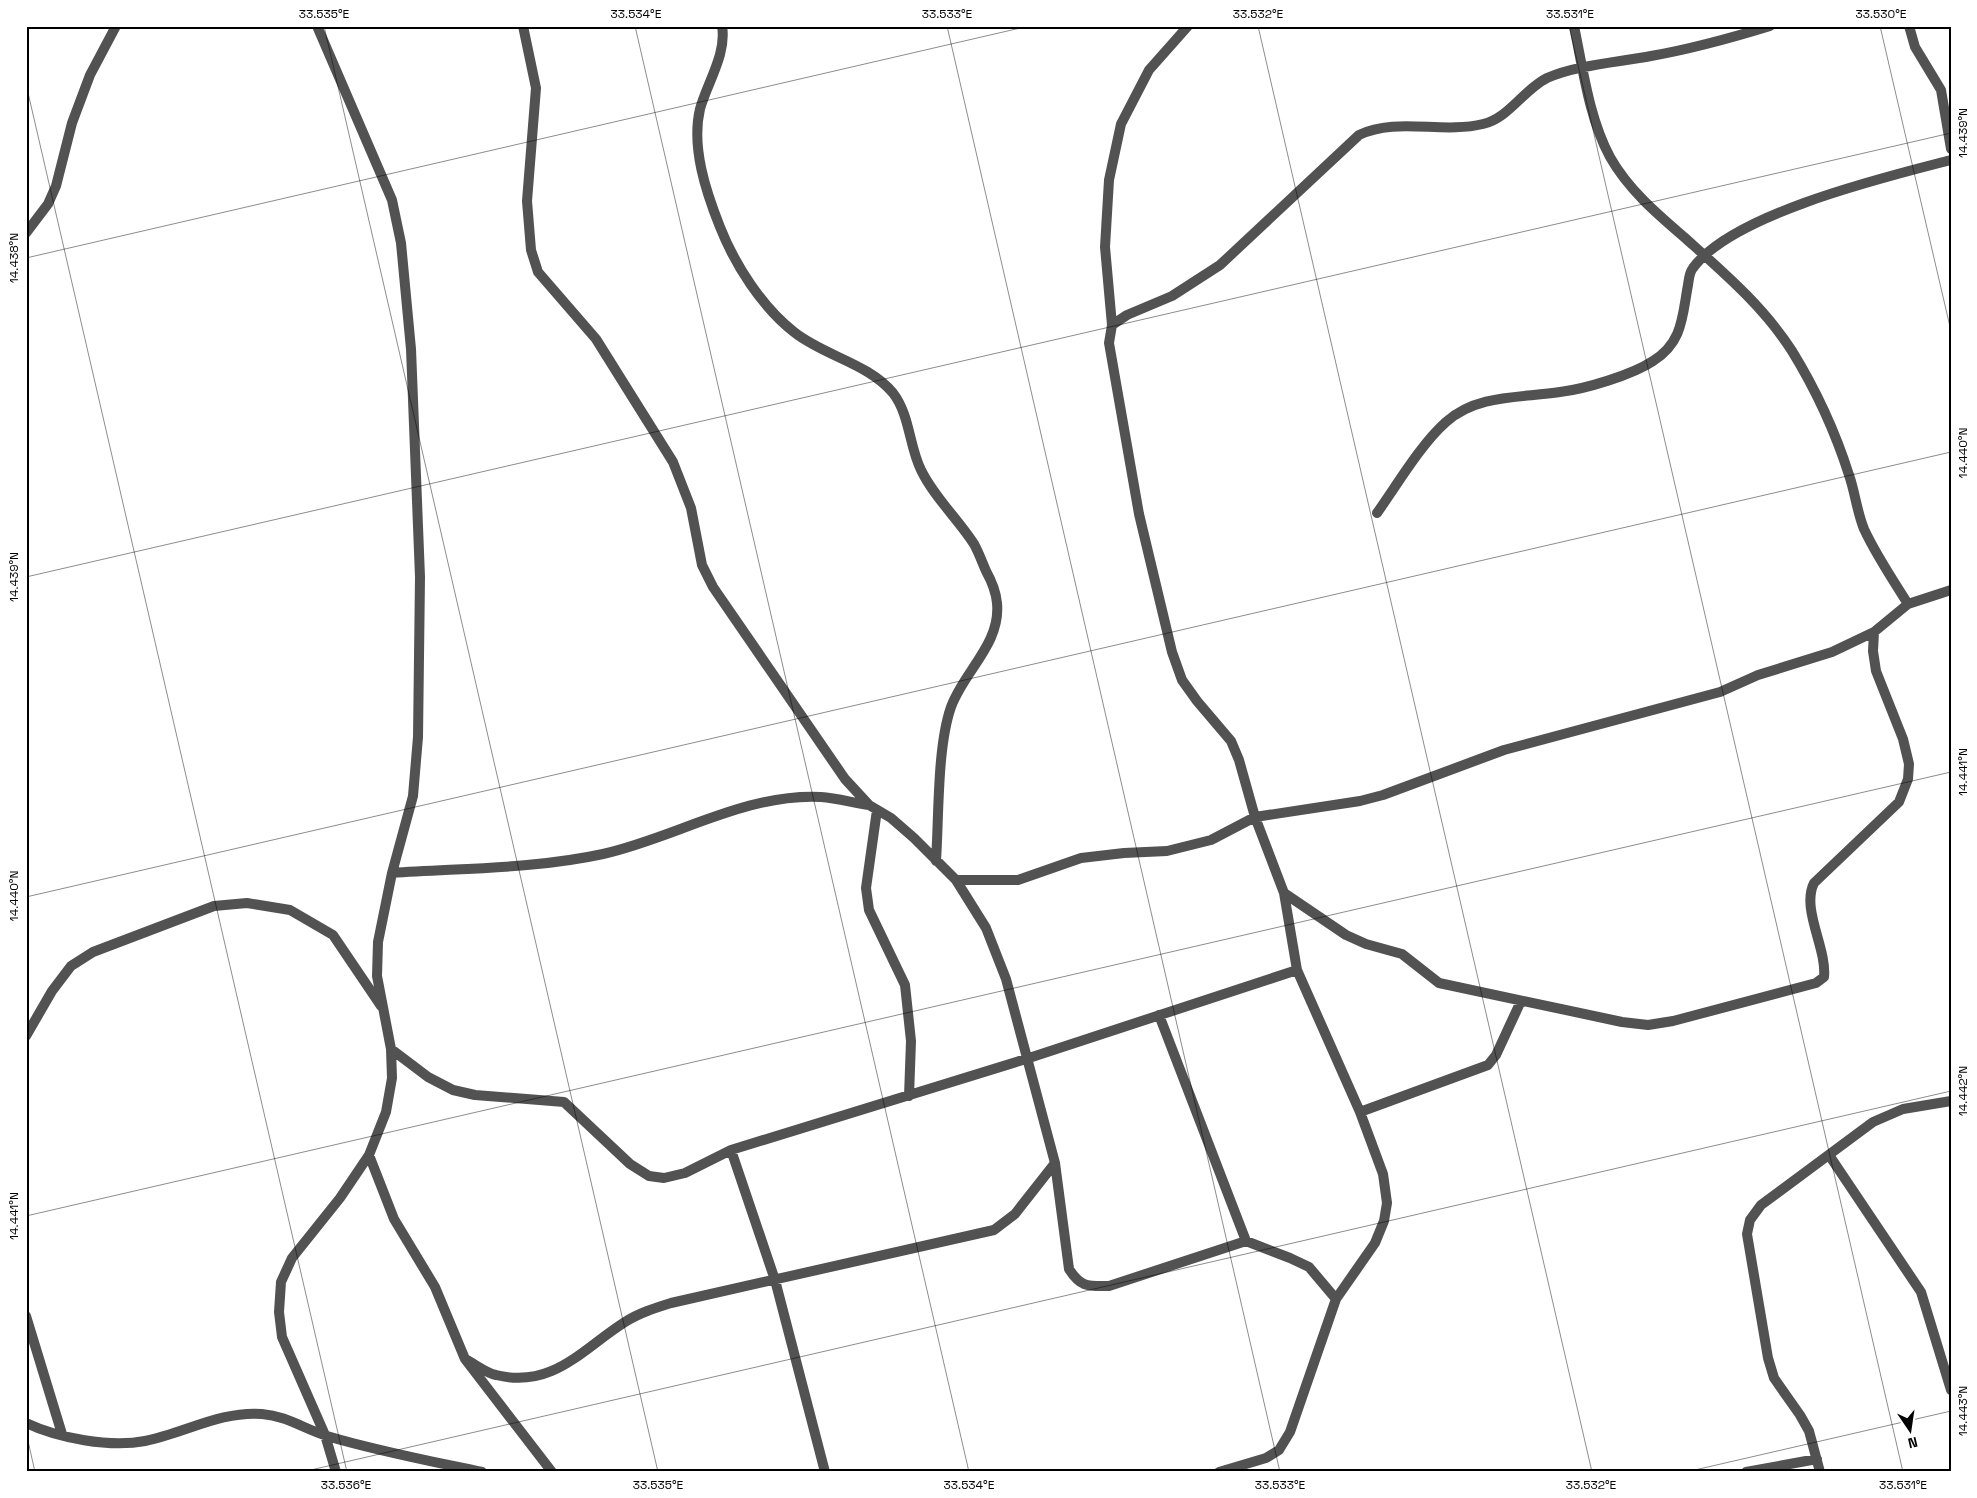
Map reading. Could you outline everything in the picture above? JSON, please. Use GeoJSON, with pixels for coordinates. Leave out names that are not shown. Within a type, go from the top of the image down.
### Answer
{"type":"FeatureCollection","features":[{"type":"Feature","properties":{"kind":"street"},"geometry":{"type":"LineString","coordinates":[[26,233],[48,204],[56,186],[72,123],[90,75],[116,26]]}},
{"type":"Feature","properties":{"kind":"street"},"geometry":{"type":"LineString","coordinates":[[317,26],[392,200],[401,244],[411,349],[420,577],[418,736],[413,796],[392,873],[378,942],[377,976],[391,1049],[392,1078],[386,1112],[369,1155],[340,1198],[292,1258],[281,1282],[279,1312],[282,1337],[325,1436],[336,1472]]}},
{"type":"Feature","properties":{"kind":"street"},"geometry":{"type":"LineString","coordinates":[[523,26],[536,88],[527,201],[531,250],[538,272],[596,339],[673,462],[691,508],[702,565],[712,587],[845,779],[873,808],[891,818],[956,880],[986,928],[1006,979],[1055,1163],[1069,1269],[1076,1280],[1088,1286],[1109,1286],[1246,1241],[1308,1267],[1336,1299]]}},
{"type":"Feature","properties":{"kind":"street"},"geometry":{"type":"LineString","coordinates":[[722,26],[722,48],[700,111],[698,132],[698,150],[704,182],[720,228],[743,275],[795,333],[877,379],[893,394],[907,422],[920,469],[974,545],[990,579],[997,602],[996,620],[990,640],[952,706],[944,749],[936,861]]}},
{"type":"Feature","properties":{"kind":"street"},"geometry":{"type":"LineString","coordinates":[[1188,26],[1149,70],[1121,124],[1109,180],[1105,247],[1112,325],[1109,343],[1137,504],[1172,652],[1182,680],[1196,701],[1232,741],[1245,777],[1255,817],[1284,893],[1297,970],[1360,1112],[1383,1174],[1387,1203],[1384,1221],[1375,1243],[1336,1299],[1290,1432],[1279,1450],[1266,1458],[1219,1472]]}},
{"type":"Feature","properties":{"kind":"street"},"geometry":{"type":"LineString","coordinates":[[1574,26],[1597,126],[1610,157],[1629,185],[1648,205],[1703,254],[1769,318],[1809,379],[1823,408],[1849,474],[1864,528],[1908,604]]}},
{"type":"Feature","properties":{"kind":"street"},"geometry":{"type":"LineString","coordinates":[[1112,325],[1127,315],[1180,292],[1220,266],[1359,135],[1374,128],[1459,128],[1484,124],[1500,116],[1527,92],[1546,79],[1583,69],[1660,55],[1770,26]]}},
{"type":"Feature","properties":{"kind":"street"},"geometry":{"type":"LineString","coordinates":[[1909,26],[1915,47],[1941,90],[1951,149]]}},
{"type":"Feature","properties":{"kind":"street"},"geometry":{"type":"LineString","coordinates":[[1941,90],[1951,97]]}},
{"type":"Feature","properties":{"kind":"street"},"geometry":{"type":"LineString","coordinates":[[1377,512],[1446,422],[1476,403],[1562,392],[1608,380],[1652,362],[1670,348],[1683,321],[1691,271],[1703,254],[1727,238],[1790,208],[1951,160]]}},
{"type":"Feature","properties":{"kind":"street"},"geometry":{"type":"LineString","coordinates":[[956,880],[1018,880],[1081,858],[1167,851],[1211,840],[1255,817],[1360,801],[1383,795],[1504,750],[1720,692],[1758,675],[1832,652],[1874,632],[1908,604],[1951,590]]}},
{"type":"Feature","properties":{"kind":"street"},"geometry":{"type":"LineString","coordinates":[[1284,893],[1346,935],[1366,944],[1402,954],[1439,983],[1622,1022],[1648,1025],[1674,1021],[1816,983],[1824,977],[1825,966],[1810,905],[1810,891],[1814,883],[1899,802],[1908,779],[1909,764],[1903,739],[1876,671],[1873,651],[1874,632]]}},
{"type":"Feature","properties":{"kind":"street"},"geometry":{"type":"LineString","coordinates":[[392,873],[568,861],[641,844],[752,805],[788,799],[821,798],[873,808]]}},
{"type":"Feature","properties":{"kind":"street"},"geometry":{"type":"LineString","coordinates":[[873,808],[866,888],[869,910],[905,984],[911,1041],[909,1096]]}},
{"type":"Feature","properties":{"kind":"street"},"geometry":{"type":"LineString","coordinates":[[26,1036],[52,991],[71,966],[93,952],[214,906],[247,903],[290,910],[333,935],[384,1011]]}},
{"type":"Feature","properties":{"kind":"street"},"geometry":{"type":"LineString","coordinates":[[391,1049],[428,1077],[453,1090],[475,1095],[564,1102],[580,1114],[630,1164],[649,1176],[664,1178],[685,1173],[731,1150],[1026,1059],[1297,970]]}},
{"type":"Feature","properties":{"kind":"street"},"geometry":{"type":"LineString","coordinates":[[1360,1112],[1488,1065],[1496,1055],[1521,1001]]}},
{"type":"Feature","properties":{"kind":"street"},"geometry":{"type":"LineString","coordinates":[[1159,1015],[1246,1241]]}},
{"type":"Feature","properties":{"kind":"street"},"geometry":{"type":"LineString","coordinates":[[1820,1472],[1808,1431],[1800,1415],[1774,1378],[1768,1358],[1753,1281],[1747,1234],[1750,1220],[1761,1205],[1873,1122],[1903,1110],[1951,1101]]}},
{"type":"Feature","properties":{"kind":"street"},"geometry":{"type":"LineString","coordinates":[[731,1150],[775,1280],[825,1472]]}},
{"type":"Feature","properties":{"kind":"street"},"geometry":{"type":"LineString","coordinates":[[369,1155],[394,1219],[435,1287],[465,1359],[552,1472]]}},
{"type":"Feature","properties":{"kind":"street"},"geometry":{"type":"LineString","coordinates":[[1829,1155],[1920,1292],[1951,1390]]}},
{"type":"Feature","properties":{"kind":"street"},"geometry":{"type":"LineString","coordinates":[[465,1359],[494,1375],[523,1379],[545,1374],[566,1366],[626,1322],[648,1310],[994,1230],[1015,1214],[1055,1163]]}},
{"type":"Feature","properties":{"kind":"street"},"geometry":{"type":"LineString","coordinates":[[26,1316],[62,1434]]}},
{"type":"Feature","properties":{"kind":"street"},"geometry":{"type":"LineString","coordinates":[[26,1423],[62,1434],[109,1443],[144,1442],[217,1418],[263,1414],[290,1419],[325,1436],[482,1472]]}},
{"type":"Feature","properties":{"kind":"street"},"geometry":{"type":"LineString","coordinates":[[1746,1472],[1817,1459]]}}]}
